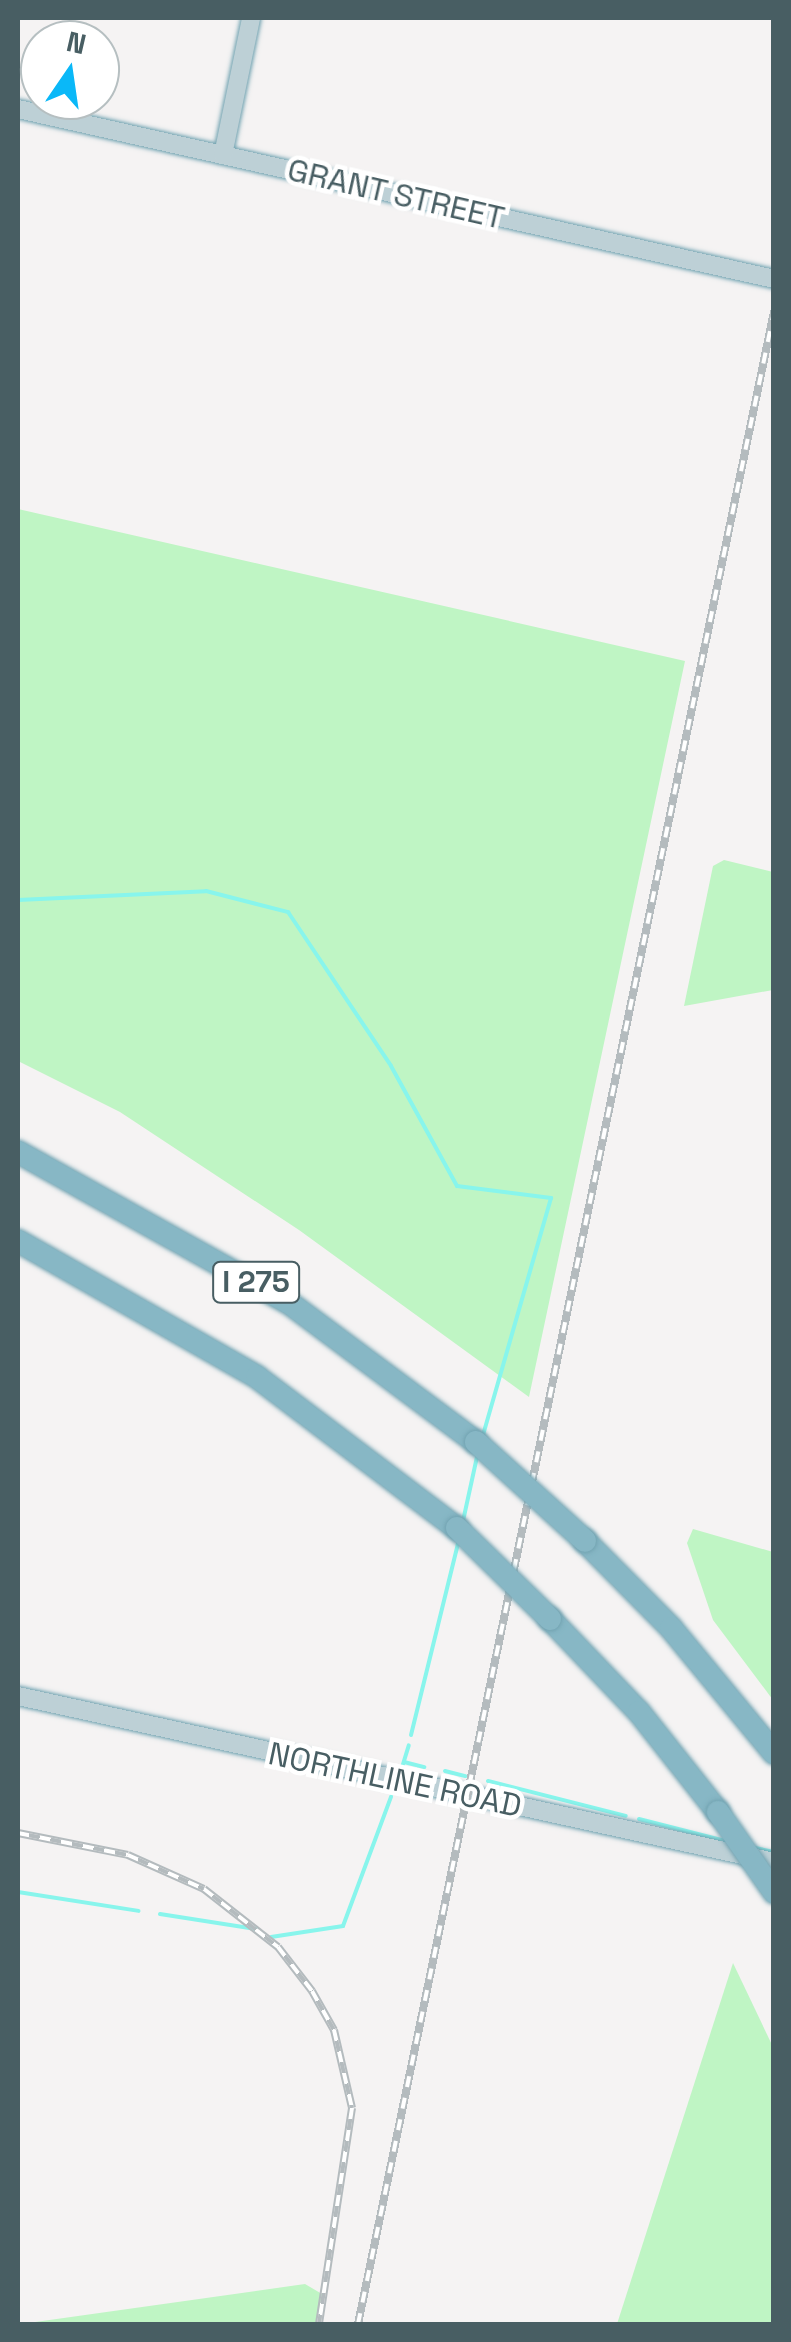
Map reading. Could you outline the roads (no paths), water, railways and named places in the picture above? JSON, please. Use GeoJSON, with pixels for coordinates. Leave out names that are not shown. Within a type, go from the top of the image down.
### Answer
{"type":"FeatureCollection","features":[{"type":"Feature","properties":{"kind":"highway","name":"I 275"},"geometry":{"type":"LineString","coordinates":[[18,1152],[257,1283],[476,1442],[585,1541],[671,1628],[774,1753]]}},
{"type":"Feature","properties":{"kind":"highway","name":"I 275"},"geometry":{"type":"LineString","coordinates":[[18,1242],[257,1377],[457,1528],[638,1712],[718,1812],[774,1892]]}},
{"type":"Feature","properties":{"kind":"street"},"geometry":{"type":"LineString","coordinates":[[223,155],[251,18]]}},
{"type":"Feature","properties":{"kind":"street","name":"GRANT STREET"},"geometry":{"type":"LineString","coordinates":[[18,109],[774,279]]}},
{"type":"Feature","properties":{"kind":"street","name":"NORTHLINE ROAD"},"geometry":{"type":"LineString","coordinates":[[18,1696],[774,1862]]}},
{"type":"Feature","properties":{"kind":"waterway"},"geometry":{"type":"LineString","coordinates":[[18,900],[206,891],[288,912],[391,1066],[457,1186],[551,1198],[482,1438]]}},
{"type":"Feature","properties":{"kind":"waterway"},"geometry":{"type":"LineString","coordinates":[[463,1521],[477,1457]]}},
{"type":"Feature","properties":{"kind":"waterway"},"geometry":{"type":"LineString","coordinates":[[411,1735],[459,1540]]}},
{"type":"Feature","properties":{"kind":"waterway"},"geometry":{"type":"LineString","coordinates":[[400,1774],[409,1745]]}},
{"type":"Feature","properties":{"kind":"waterway"},"geometry":{"type":"LineString","coordinates":[[404,1762],[424,1767]]}},
{"type":"Feature","properties":{"kind":"waterway"},"geometry":{"type":"LineString","coordinates":[[445,1771],[465,1776]]}},
{"type":"Feature","properties":{"kind":"waterway"},"geometry":{"type":"LineString","coordinates":[[488,1781],[626,1816]]}},
{"type":"Feature","properties":{"kind":"waterway"},"geometry":{"type":"LineString","coordinates":[[271,1937],[343,1926],[391,1797]]}},
{"type":"Feature","properties":{"kind":"waterway"},"geometry":{"type":"LineString","coordinates":[[639,1819],[726,1841]]}},
{"type":"Feature","properties":{"kind":"waterway"},"geometry":{"type":"LineString","coordinates":[[755,1848],[774,1852]]}},
{"type":"Feature","properties":{"kind":"waterway"},"geometry":{"type":"LineString","coordinates":[[18,1892],[139,1911]]}},
{"type":"Feature","properties":{"kind":"waterway"},"geometry":{"type":"LineString","coordinates":[[160,1914],[256,1929]]}},
{"type":"Feature","properties":{"kind":"railway"},"geometry":{"type":"LineString","coordinates":[[358,2324],[774,311]]}},
{"type":"Feature","properties":{"kind":"railway"},"geometry":{"type":"LineString","coordinates":[[18,1833],[128,1855],[204,1889],[278,1947],[312,1991],[334,2030],[352,2108],[319,2324]]}}]}
